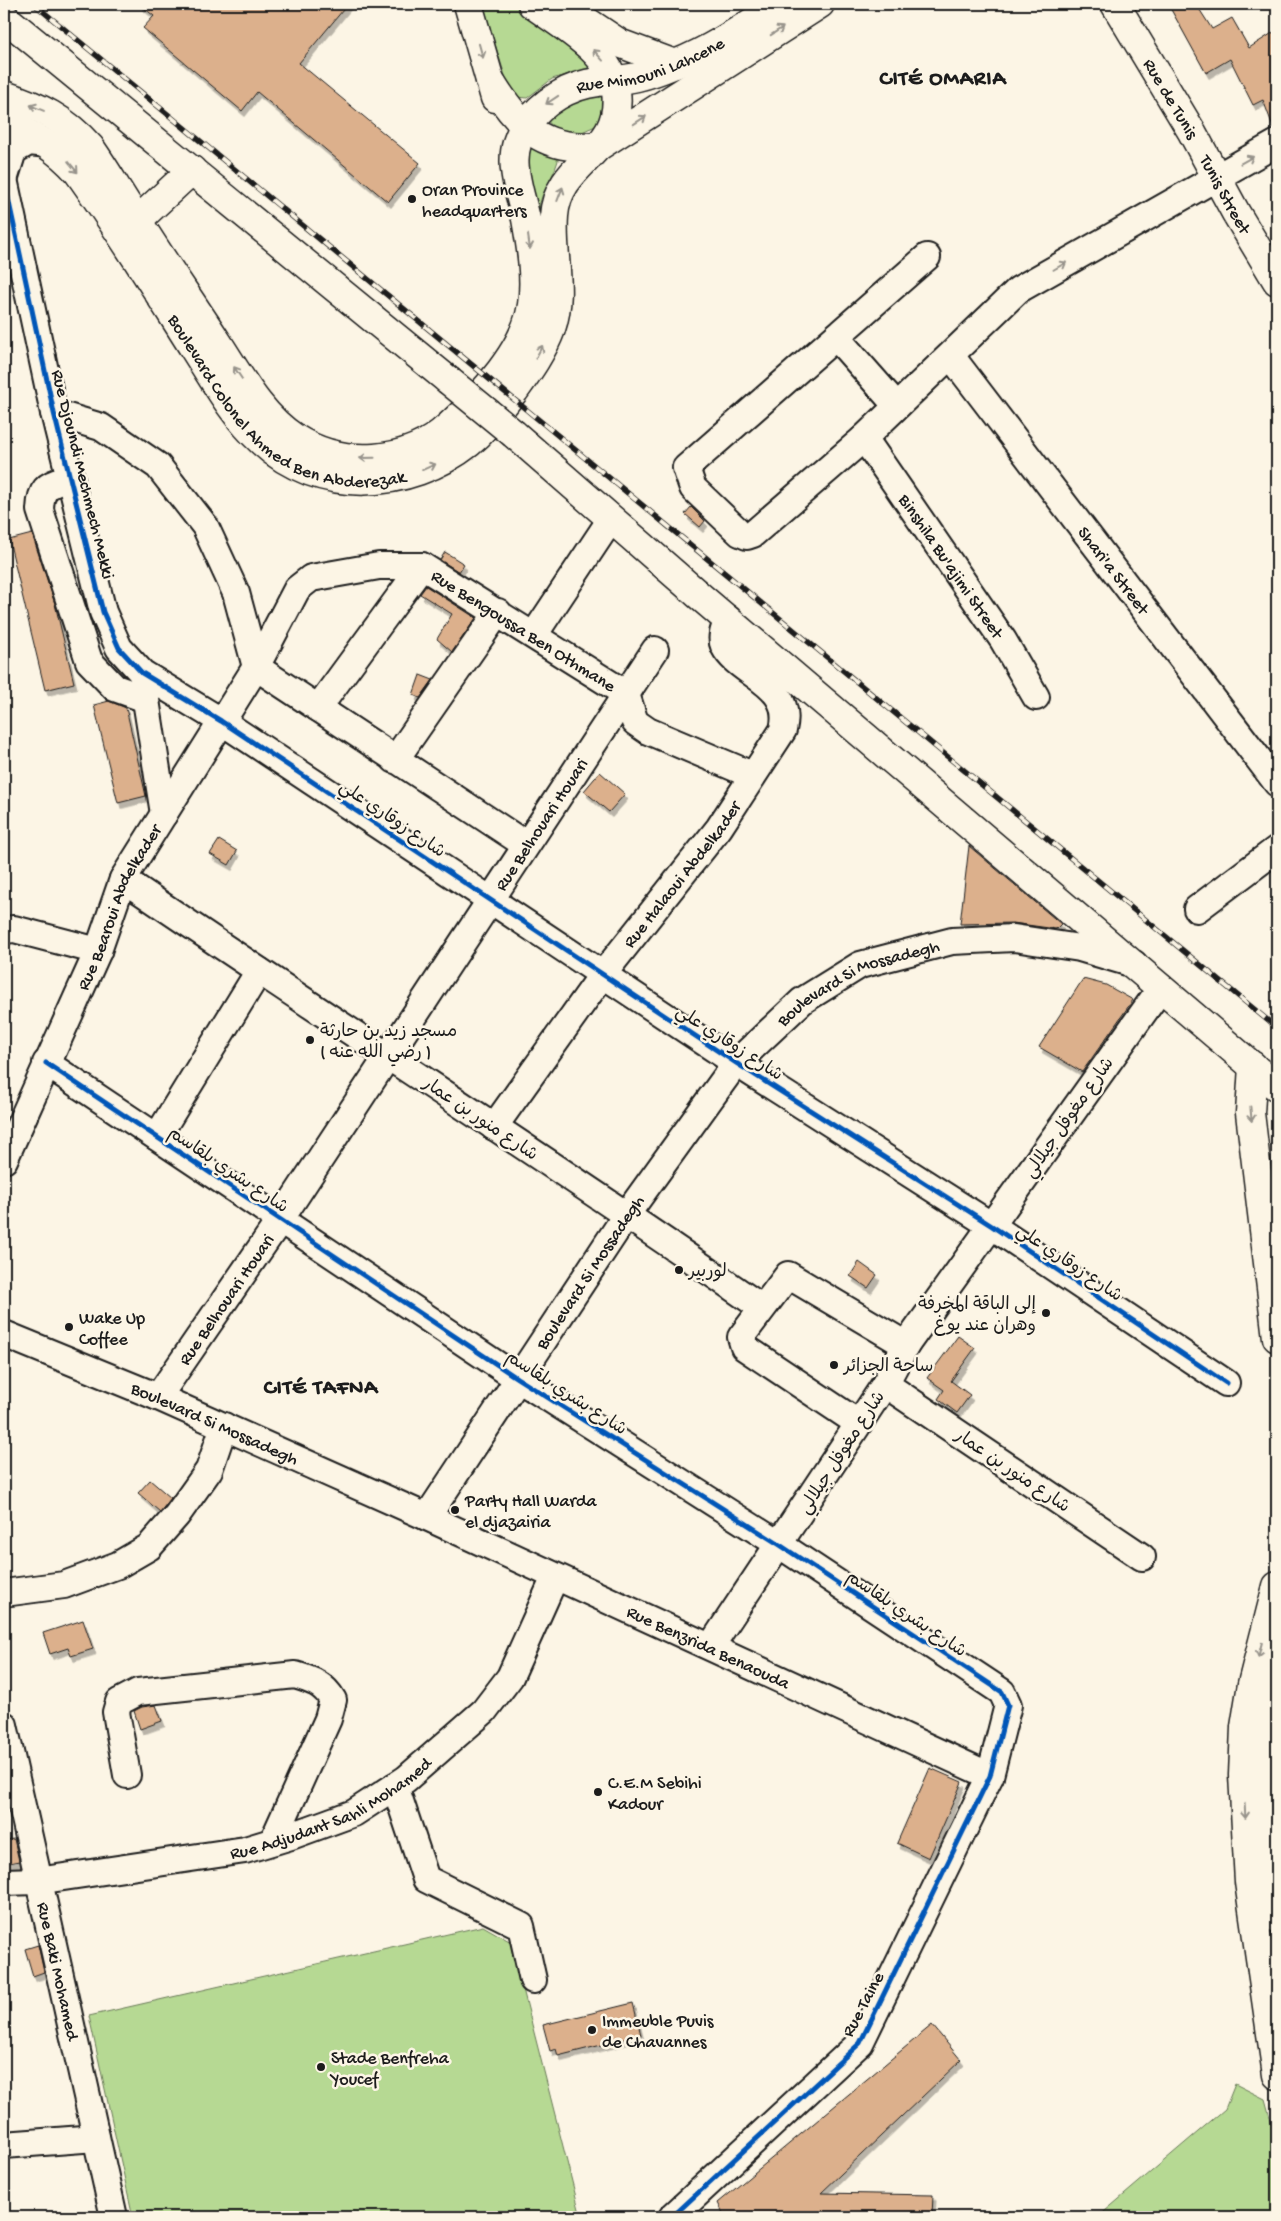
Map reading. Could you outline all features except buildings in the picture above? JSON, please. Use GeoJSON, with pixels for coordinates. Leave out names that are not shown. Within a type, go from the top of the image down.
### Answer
{"type":"FeatureCollection","features":[{"type":"Feature","properties":{"kind":"main road"},"geometry":{"type":"LineString","coordinates":[[468,4],[514,170]]}},
{"type":"Feature","properties":{"kind":"main road"},"geometry":{"type":"LineString","coordinates":[[490,80],[512,114],[524,127],[551,142],[567,146],[600,146],[608,136],[617,108],[614,80],[605,64],[594,51],[532,4]]}},
{"type":"Feature","properties":{"kind":"main road"},"geometry":{"type":"LineString","coordinates":[[562,4],[618,43],[675,64]]}},
{"type":"Feature","properties":{"kind":"main road","name":"Rue Mimouni Lahcene"},"geometry":{"type":"LineString","coordinates":[[524,127],[548,102],[563,92],[596,82],[638,77],[675,64],[711,48],[780,4]]}},
{"type":"Feature","properties":{"kind":"main road","name":"Rue Mimouni Lahcene"},"geometry":{"type":"LineString","coordinates":[[600,146],[820,4]]}},
{"type":"Feature","properties":{"kind":"main road","name":"Rue de Tunis"},"geometry":{"type":"LineString","coordinates":[[1096,4],[1137,68],[1192,132]]}},
{"type":"Feature","properties":{"kind":"main road","name":"Rue de Tunis"},"geometry":{"type":"LineString","coordinates":[[1115,4],[1192,132]]}},
{"type":"Feature","properties":{"kind":"main road"},"geometry":{"type":"LineString","coordinates":[[4,18],[514,434],[611,519],[1277,1087]]}},
{"type":"Feature","properties":{"kind":"main road","name":"Boulevard Colonel Ahmed Ben Abderezak"},"geometry":{"type":"LineString","coordinates":[[4,95],[40,108],[75,130],[101,163],[137,221],[245,384],[276,422],[294,438],[317,449],[344,458],[372,458],[400,454],[423,446],[443,432],[461,416],[502,367],[528,322],[532,307],[533,274],[526,219],[514,170],[517,145],[524,127]]}},
{"type":"Feature","properties":{"kind":"main road","name":"Boulevard Colonel Ahmed Ben Abderezak"},"geometry":{"type":"LineString","coordinates":[[4,123],[48,144],[63,155],[78,172],[222,392],[258,438],[272,451],[310,471],[349,481],[365,482],[390,480],[410,475],[456,452],[486,428],[524,378],[550,330],[556,307],[558,286],[554,215],[558,194],[578,166],[600,146]]}},
{"type":"Feature","properties":{"kind":"main road","name":"Tunis Street"},"geometry":{"type":"LineString","coordinates":[[1192,132],[1236,213],[1277,281]]}},
{"type":"Feature","properties":{"kind":"main road"},"geometry":{"type":"LineString","coordinates":[[137,221],[192,170]]}},
{"type":"Feature","properties":{"kind":"main road"},"geometry":{"type":"LineString","coordinates":[[1252,1066],[1250,1113],[1277,1338]]}},
{"type":"Feature","properties":{"kind":"main road"},"geometry":{"type":"LineString","coordinates":[[1277,1586],[1252,1684],[1245,1727],[1243,1775],[1249,1882],[1277,2074]]}},
{"type":"Feature","properties":{"kind":"main road"},"geometry":{"type":"LineString","coordinates":[[1277,1673],[1270,1715],[1267,1822],[1277,1918]]}},
{"type":"Feature","properties":{"kind":"street"},"geometry":{"type":"LineString","coordinates":[[4,180],[14,151],[28,142],[48,144]]}},
{"type":"Feature","properties":{"kind":"street"},"geometry":{"type":"LineString","coordinates":[[927,257],[686,468],[693,488],[740,533],[747,536],[753,534],[864,438],[896,405],[951,356],[1018,290],[1277,143]]}},
{"type":"Feature","properties":{"kind":"street","name":"Rue Djoundi Mechmech Mekki"},"geometry":{"type":"LineString","coordinates":[[4,180],[54,413],[103,612],[119,648],[142,673],[221,721]]}},
{"type":"Feature","properties":{"kind":"street"},"geometry":{"type":"LineString","coordinates":[[836,337],[896,405]]}},
{"type":"Feature","properties":{"kind":"street","name":"Shari'a Street"},"geometry":{"type":"LineString","coordinates":[[951,356],[1277,784]]}},
{"type":"Feature","properties":{"kind":"street"},"geometry":{"type":"LineString","coordinates":[[54,413],[101,426],[158,466],[205,526],[236,593],[256,667],[526,846]]}},
{"type":"Feature","properties":{"kind":"street","name":"Binshila Bu'ajimi Street"},"geometry":{"type":"LineString","coordinates":[[864,438],[1003,640],[1036,697]]}},
{"type":"Feature","properties":{"kind":"street"},"geometry":{"type":"LineString","coordinates":[[71,477],[46,487],[41,494],[40,510],[74,620],[89,661],[108,683],[146,699]]}},
{"type":"Feature","properties":{"kind":"street"},"geometry":{"type":"LineString","coordinates":[[534,635],[611,519]]}},
{"type":"Feature","properties":{"kind":"street","name":"Rue Bengoussa Ben Othmane"},"geometry":{"type":"LineString","coordinates":[[256,667],[298,589],[311,578],[379,566],[422,566],[626,694],[635,722],[648,731],[752,774]]}},
{"type":"Feature","properties":{"kind":"street"},"geometry":{"type":"LineString","coordinates":[[318,708],[422,566]]}},
{"type":"Feature","properties":{"kind":"street"},"geometry":{"type":"LineString","coordinates":[[395,760],[498,612]]}},
{"type":"Feature","properties":{"kind":"street","name":"Rue Halaoui Abdelkader"},"geometry":{"type":"LineString","coordinates":[[494,1127],[603,974],[719,828],[752,774],[783,730],[786,717],[782,704],[770,688],[730,654],[723,644],[722,632],[728,619]]}},
{"type":"Feature","properties":{"kind":"street","name":"Rue Belhouari Houari"},"geometry":{"type":"LineString","coordinates":[[158,1397],[280,1220],[655,650]]}},
{"type":"Feature","properties":{"kind":"street","name":"Rue Bearoui Abdelkader"},"geometry":{"type":"LineString","coordinates":[[4,1160],[98,950],[124,879],[256,667]]}},
{"type":"Feature","properties":{"kind":"street"},"geometry":{"type":"LineString","coordinates":[[142,673],[164,814]]}},
{"type":"Feature","properties":{"kind":"street","name":"شارع زوقاري علي"},"geometry":{"type":"LineString","coordinates":[[221,721],[736,1063],[992,1226],[1226,1383]]}},
{"type":"Feature","properties":{"kind":"street"},"geometry":{"type":"LineString","coordinates":[[1197,909],[1277,849]]}},
{"type":"Feature","properties":{"kind":"street","name":"شارع منور بن عمار"},"geometry":{"type":"LineString","coordinates":[[124,879],[259,971],[627,1214],[762,1308]]}},
{"type":"Feature","properties":{"kind":"street"},"geometry":{"type":"LineString","coordinates":[[4,930],[14,929],[98,950]]}},
{"type":"Feature","properties":{"kind":"street","name":"Boulevard Si Mossadegh"},"geometry":{"type":"LineString","coordinates":[[4,1334],[158,1397],[427,1517],[627,1214],[736,1063],[802,1001],[860,965],[952,941],[1014,938],[1080,948],[1134,964]]}},
{"type":"Feature","properties":{"kind":"street"},"geometry":{"type":"LineString","coordinates":[[157,1137],[259,971]]}},
{"type":"Feature","properties":{"kind":"street","name":"شارع مغوفل جيلالي"},"geometry":{"type":"LineString","coordinates":[[711,1646],[780,1545],[885,1384],[906,1345],[1108,1060],[1162,988]]}},
{"type":"Feature","properties":{"kind":"street","name":"شارع بشري بلقاسم"},"geometry":{"type":"LineString","coordinates":[[46,1063],[517,1378],[780,1545],[1002,1692],[1008,1706],[990,1776]]}},
{"type":"Feature","properties":{"kind":"street"},"geometry":{"type":"LineString","coordinates":[[858,1423],[744,1346],[742,1337],[785,1277],[793,1275],[906,1345]]}},
{"type":"Feature","properties":{"kind":"street","name":"شارع منور بن عمار"},"geometry":{"type":"LineString","coordinates":[[885,1384],[1142,1556]]}},
{"type":"Feature","properties":{"kind":"street"},"geometry":{"type":"LineString","coordinates":[[4,1593],[64,1586],[118,1565],[149,1547],[176,1515],[209,1470],[224,1426]]}},
{"type":"Feature","properties":{"kind":"street","name":"Rue Benzrida Benaouda"},"geometry":{"type":"LineString","coordinates":[[427,1517],[990,1776]]}},
{"type":"Feature","properties":{"kind":"street","name":"Rue Adjudant Sahli Mohamed"},"geometry":{"type":"LineString","coordinates":[[4,1882],[37,1881],[245,1850],[354,1813],[395,1786],[484,1711],[510,1677],[556,1577]]}},
{"type":"Feature","properties":{"kind":"street"},"geometry":{"type":"LineString","coordinates":[[127,1775],[116,1712],[119,1702],[127,1696],[138,1692],[295,1675],[315,1681],[327,1689],[333,1700],[328,1719],[273,1841]]}},
{"type":"Feature","properties":{"kind":"street","name":"Rue Baki Mohamed"},"geometry":{"type":"LineString","coordinates":[[4,1725],[37,1881],[114,2217]]}},
{"type":"Feature","properties":{"kind":"street","name":"Rue Taine"},"geometry":{"type":"LineString","coordinates":[[672,2217],[860,2043],[990,1776]]}},
{"type":"Feature","properties":{"kind":"street"},"geometry":{"type":"LineString","coordinates":[[395,1786],[426,1879],[521,1926],[533,1980]]}},
{"type":"Feature","properties":{"kind":"street"},"geometry":{"type":"LineString","coordinates":[[4,2145],[96,2138]]}},
{"type":"Feature","properties":{"kind":"green space"},"geometry":{"type":"Polygon","coordinates":[[[482,4],[534,4],[591,62],[587,69],[552,79],[527,98],[516,97],[510,91],[482,4]]]}},
{"type":"Feature","properties":{"kind":"green space"},"geometry":{"type":"Polygon","coordinates":[[[606,92],[600,124],[575,135],[552,126],[545,113],[559,99],[606,92]]]}},
{"type":"Feature","properties":{"kind":"green space"},"geometry":{"type":"Polygon","coordinates":[[[536,144],[559,155],[558,162],[540,203],[539,214],[542,241],[522,164],[528,147],[536,144]]]}},
{"type":"Feature","properties":{"kind":"green space","name":"Stade Benfreha Youcef"},"geometry":{"type":"Polygon","coordinates":[[[483,1926],[511,1942],[581,2217],[133,2217],[89,2016],[483,1926]]]}},
{"type":"Feature","properties":{"kind":"green space"},"geometry":{"type":"Polygon","coordinates":[[[1235,2084],[1265,2099],[1277,2143],[1277,2217],[1098,2217],[1225,2109],[1235,2084]]]}},
{"type":"Feature","properties":{"kind":"railway"},"geometry":{"type":"LineString","coordinates":[[34,4],[1277,1028]]}},
{"type":"Feature","properties":{"kind":"cycle path"},"geometry":{"type":"LineString","coordinates":[[4,179],[54,413],[103,612],[119,648],[142,673],[221,721],[736,1063],[992,1226],[1226,1383]]}},
{"type":"Feature","properties":{"kind":"cycle path"},"geometry":{"type":"LineString","coordinates":[[46,1063],[517,1378],[780,1545],[1002,1692],[1008,1705],[990,1776],[860,2043],[672,2217]]}},
{"type":"Feature","properties":{"kind":"place","name":"Oran Province headquarters"},"geometry":{"type":"Point","coordinates":[412,199]}},
{"type":"Feature","properties":{"kind":"place","name":"مسجد زيد بن حارثة ( رضي الله عنه )"},"geometry":{"type":"Point","coordinates":[310,1040]}},
{"type":"Feature","properties":{"kind":"place","name":"لوربير"},"geometry":{"type":"Point","coordinates":[679,1270]}},
{"type":"Feature","properties":{"kind":"place","name":"إلى الباقة المخرفة وهران عند يوغ"},"geometry":{"type":"Point","coordinates":[1046,1313]}},
{"type":"Feature","properties":{"kind":"place","name":"Wake Up Coffee"},"geometry":{"type":"Point","coordinates":[69,1327]}},
{"type":"Feature","properties":{"kind":"place","name":"ساحة الجزائر"},"geometry":{"type":"Point","coordinates":[834,1365]}},
{"type":"Feature","properties":{"kind":"place","name":"Party Hall Warda el djazairia"},"geometry":{"type":"Point","coordinates":[455,1510]}},
{"type":"Feature","properties":{"kind":"place","name":"C.E.M Sebihi Kadour"},"geometry":{"type":"Point","coordinates":[598,1792]}},
{"type":"Feature","properties":{"kind":"place","name":"Immeuble Puvis de Chavannes"},"geometry":{"type":"Point","coordinates":[592,2030]}},
{"type":"Feature","properties":{"kind":"place","name":"Stade Benfreha Youcef"},"geometry":{"type":"Point","coordinates":[321,2067]}},
{"type":"Feature","properties":{"kind":"district","name":"CITÉ OMARIA"},"geometry":{"type":"Point","coordinates":[943,76]}},
{"type":"Feature","properties":{"kind":"district","name":"CITÉ TAFNA"},"geometry":{"type":"Point","coordinates":[321,1385]}}]}
